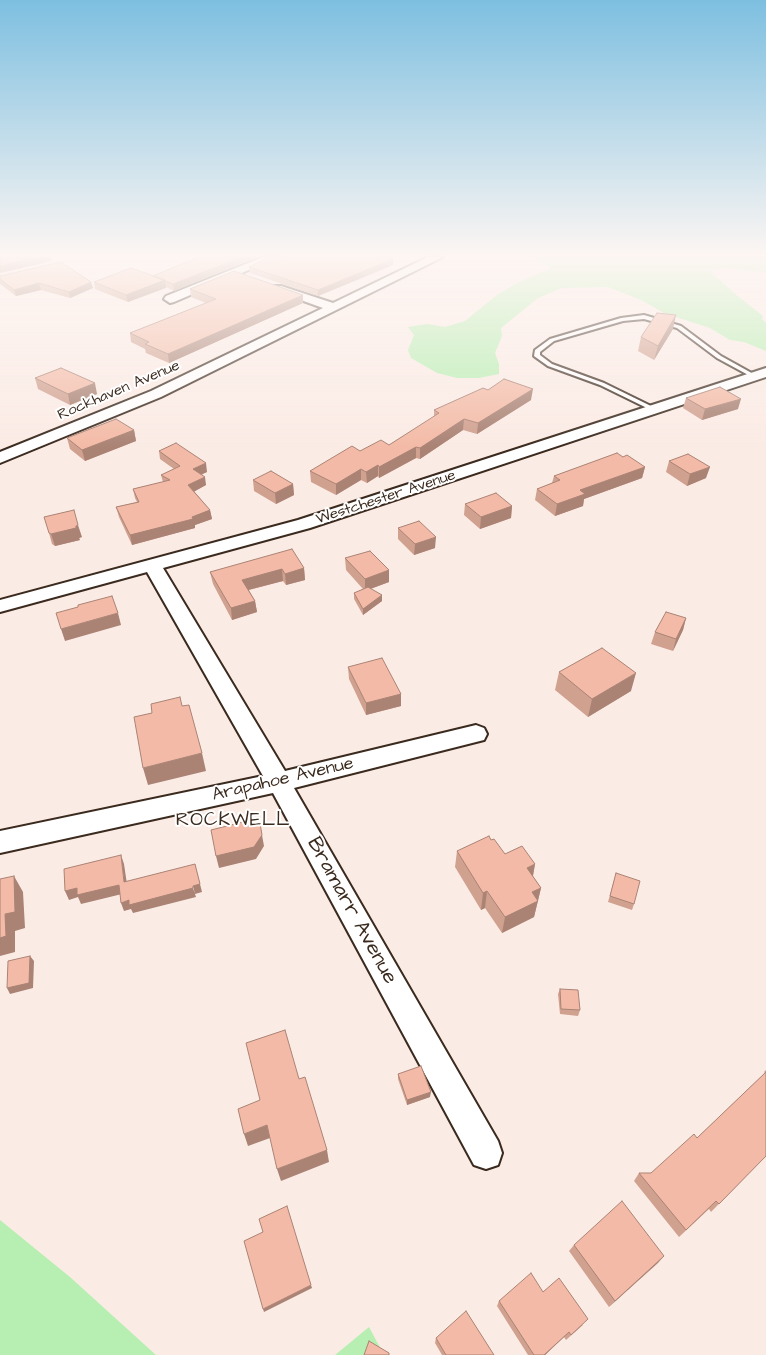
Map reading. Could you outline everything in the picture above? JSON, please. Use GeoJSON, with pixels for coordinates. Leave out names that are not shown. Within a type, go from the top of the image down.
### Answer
{"type":"FeatureCollection","features":[{"type":"Feature","properties":{"kind":"street","name":"Rockhaven Avenue"},"geometry":{"type":"LineString","coordinates":[[0,458],[156,394],[309,320]]}},
{"type":"Feature","properties":{"kind":"street","name":"Westchester Avenue"},"geometry":{"type":"LineString","coordinates":[[0,606],[313,522],[651,408],[760,374]]}},
{"type":"Feature","properties":{"kind":"street","name":"Bramarr Avenue"},"geometry":{"type":"LineString","coordinates":[[153,566],[279,782],[486,1153]]}},
{"type":"Feature","properties":{"kind":"street","name":"Arapahoe Avenue"},"geometry":{"type":"LineString","coordinates":[[0,842],[279,782],[476,734]]}},
{"type":"Feature","properties":{"kind":"lane"},"geometry":{"type":"LineString","coordinates":[[618,320],[552,340],[537,351],[537,356],[550,366],[602,384],[651,408]]}},
{"type":"Feature","properties":{"kind":"lane"},"geometry":{"type":"LineString","coordinates":[[659,320],[679,327],[719,357],[760,374]]}},
{"type":"Feature","properties":{"kind":"green space"},"geometry":{"type":"Polygon","coordinates":[[[511,320],[501,328],[502,336],[495,353],[499,364],[499,374],[479,378],[457,378],[437,373],[411,358],[408,350],[414,335],[408,327],[427,324],[445,327],[465,321],[511,320]]]}},
{"type":"Feature","properties":{"kind":"green space"},"geometry":{"type":"Polygon","coordinates":[[[686,320],[763,320],[766,323],[766,351],[744,342],[730,340],[710,328],[686,320]]]}},
{"type":"Feature","properties":{"kind":"green space"},"geometry":{"type":"Polygon","coordinates":[[[0,1220],[70,1277],[156,1355],[0,1355],[0,1220]]]}},
{"type":"Feature","properties":{"kind":"green space"},"geometry":{"type":"Polygon","coordinates":[[[369,1327],[384,1355],[335,1355],[369,1327]]]}},
{"type":"Feature","properties":{"kind":"building"},"geometry":{"type":"Polygon","coordinates":[[[162,320],[245,320],[168,354],[145,344],[149,342],[130,333],[162,320]]]}},
{"type":"Feature","properties":{"kind":"building"},"geometry":{"type":"Polygon","coordinates":[[[652,320],[673,320],[658,346],[641,337],[652,320]]]}},
{"type":"Feature","properties":{"kind":"building"},"geometry":{"type":"Polygon","coordinates":[[[61,368],[95,383],[68,394],[35,378],[61,368]]]}},
{"type":"Feature","properties":{"kind":"building"},"geometry":{"type":"Polygon","coordinates":[[[504,379],[533,389],[478,423],[464,419],[420,448],[416,447],[366,472],[361,469],[336,484],[310,471],[352,446],[360,451],[381,440],[389,445],[439,413],[434,410],[483,388],[488,390],[504,379]]]}},
{"type":"Feature","properties":{"kind":"building"},"geometry":{"type":"Polygon","coordinates":[[[720,387],[741,399],[705,409],[686,398],[720,387]]]}},
{"type":"Feature","properties":{"kind":"building"},"geometry":{"type":"Polygon","coordinates":[[[116,419],[134,430],[82,450],[67,438],[116,419]]]}},
{"type":"Feature","properties":{"kind":"building"},"geometry":{"type":"Polygon","coordinates":[[[176,443],[206,463],[193,469],[205,477],[188,485],[210,510],[192,517],[193,519],[130,535],[116,507],[139,502],[133,489],[170,480],[161,475],[180,466],[159,451],[176,443]]]}},
{"type":"Feature","properties":{"kind":"building"},"geometry":{"type":"Polygon","coordinates":[[[617,453],[623,457],[627,455],[645,467],[580,490],[585,494],[557,504],[537,489],[560,480],[554,476],[617,453]]]}},
{"type":"Feature","properties":{"kind":"building"},"geometry":{"type":"Polygon","coordinates":[[[688,454],[710,467],[690,474],[669,461],[688,454]]]}},
{"type":"Feature","properties":{"kind":"building"},"geometry":{"type":"Polygon","coordinates":[[[271,471],[293,484],[275,493],[253,480],[271,471]]]}},
{"type":"Feature","properties":{"kind":"building"},"geometry":{"type":"Polygon","coordinates":[[[496,493],[512,506],[481,517],[465,504],[496,493]]]}},
{"type":"Feature","properties":{"kind":"building"},"geometry":{"type":"Polygon","coordinates":[[[74,510],[78,525],[76,528],[49,533],[44,517],[74,510]]]}},
{"type":"Feature","properties":{"kind":"building"},"geometry":{"type":"Polygon","coordinates":[[[419,521],[436,537],[415,544],[398,528],[419,521]]]}},
{"type":"Feature","properties":{"kind":"building"},"geometry":{"type":"Polygon","coordinates":[[[292,549],[304,568],[285,574],[282,569],[242,580],[255,601],[231,608],[210,572],[292,549]]]}},
{"type":"Feature","properties":{"kind":"building"},"geometry":{"type":"Polygon","coordinates":[[[370,551],[389,570],[365,579],[345,558],[370,551]]]}},
{"type":"Feature","properties":{"kind":"building"},"geometry":{"type":"Polygon","coordinates":[[[368,587],[382,595],[363,609],[354,593],[368,587]]]}},
{"type":"Feature","properties":{"kind":"building"},"geometry":{"type":"Polygon","coordinates":[[[112,596],[118,613],[61,629],[56,613],[112,596]]]}},
{"type":"Feature","properties":{"kind":"building"},"geometry":{"type":"Polygon","coordinates":[[[666,612],[686,618],[676,639],[655,632],[666,612]]]}},
{"type":"Feature","properties":{"kind":"building"},"geometry":{"type":"Polygon","coordinates":[[[602,648],[636,673],[592,699],[559,672],[602,648]]]}},
{"type":"Feature","properties":{"kind":"building"},"geometry":{"type":"Polygon","coordinates":[[[382,658],[401,694],[366,703],[348,667],[382,658]]]}},
{"type":"Feature","properties":{"kind":"building"},"geometry":{"type":"Polygon","coordinates":[[[180,697],[182,706],[189,705],[202,753],[143,768],[134,717],[152,713],[151,704],[180,697]]]}},
{"type":"Feature","properties":{"kind":"building"},"geometry":{"type":"Polygon","coordinates":[[[247,821],[248,826],[260,823],[262,835],[254,847],[216,856],[211,830],[247,821]]]}},
{"type":"Feature","properties":{"kind":"building"},"geometry":{"type":"Polygon","coordinates":[[[489,836],[491,840],[494,839],[505,854],[522,846],[535,864],[527,868],[541,888],[532,892],[538,901],[505,917],[487,891],[483,893],[457,851],[489,836]]]}},
{"type":"Feature","properties":{"kind":"building"},"geometry":{"type":"Polygon","coordinates":[[[121,855],[124,882],[195,864],[200,884],[193,886],[193,888],[129,905],[129,900],[121,903],[119,885],[77,895],[77,888],[65,891],[64,869],[121,855]]]}},
{"type":"Feature","properties":{"kind":"building"},"geometry":{"type":"Polygon","coordinates":[[[616,873],[640,881],[634,904],[610,896],[616,873]]]}},
{"type":"Feature","properties":{"kind":"building"},"geometry":{"type":"Polygon","coordinates":[[[14,876],[15,912],[5,914],[6,936],[0,938],[0,879],[14,876]]]}},
{"type":"Feature","properties":{"kind":"building"},"geometry":{"type":"Polygon","coordinates":[[[30,956],[29,983],[7,988],[8,961],[30,956]]]}},
{"type":"Feature","properties":{"kind":"building"},"geometry":{"type":"Polygon","coordinates":[[[560,989],[578,990],[580,1010],[561,1009],[560,989]]]}},
{"type":"Feature","properties":{"kind":"building"},"geometry":{"type":"Polygon","coordinates":[[[285,1030],[299,1079],[305,1077],[327,1150],[277,1169],[267,1125],[244,1134],[238,1109],[260,1100],[246,1043],[285,1030]]]}},
{"type":"Feature","properties":{"kind":"building"},"geometry":{"type":"Polygon","coordinates":[[[421,1066],[431,1092],[407,1100],[398,1074],[421,1066]]]}},
{"type":"Feature","properties":{"kind":"building"},"geometry":{"type":"Polygon","coordinates":[[[766,1072],[766,1156],[719,1204],[716,1201],[686,1230],[639,1173],[651,1173],[694,1134],[697,1138],[766,1072]]]}},
{"type":"Feature","properties":{"kind":"building"},"geometry":{"type":"Polygon","coordinates":[[[622,1201],[664,1256],[615,1301],[574,1245],[622,1201]]]}},
{"type":"Feature","properties":{"kind":"building"},"geometry":{"type":"Polygon","coordinates":[[[287,1206],[311,1285],[263,1309],[244,1241],[263,1232],[259,1219],[287,1206]]]}},
{"type":"Feature","properties":{"kind":"building"},"geometry":{"type":"Polygon","coordinates":[[[531,1273],[543,1292],[559,1278],[588,1319],[571,1335],[569,1332],[544,1355],[534,1355],[499,1301],[531,1273]]]}},
{"type":"Feature","properties":{"kind":"building"},"geometry":{"type":"Polygon","coordinates":[[[466,1311],[494,1355],[446,1355],[436,1338],[466,1311]]]}},
{"type":"Feature","properties":{"kind":"building"},"geometry":{"type":"Polygon","coordinates":[[[369,1341],[389,1353],[389,1355],[364,1355],[369,1341]]]}},
{"type":"Feature","properties":{"kind":"district","name":"ROCKWELL"},"geometry":{"type":"Point","coordinates":[233,821]}}]}
